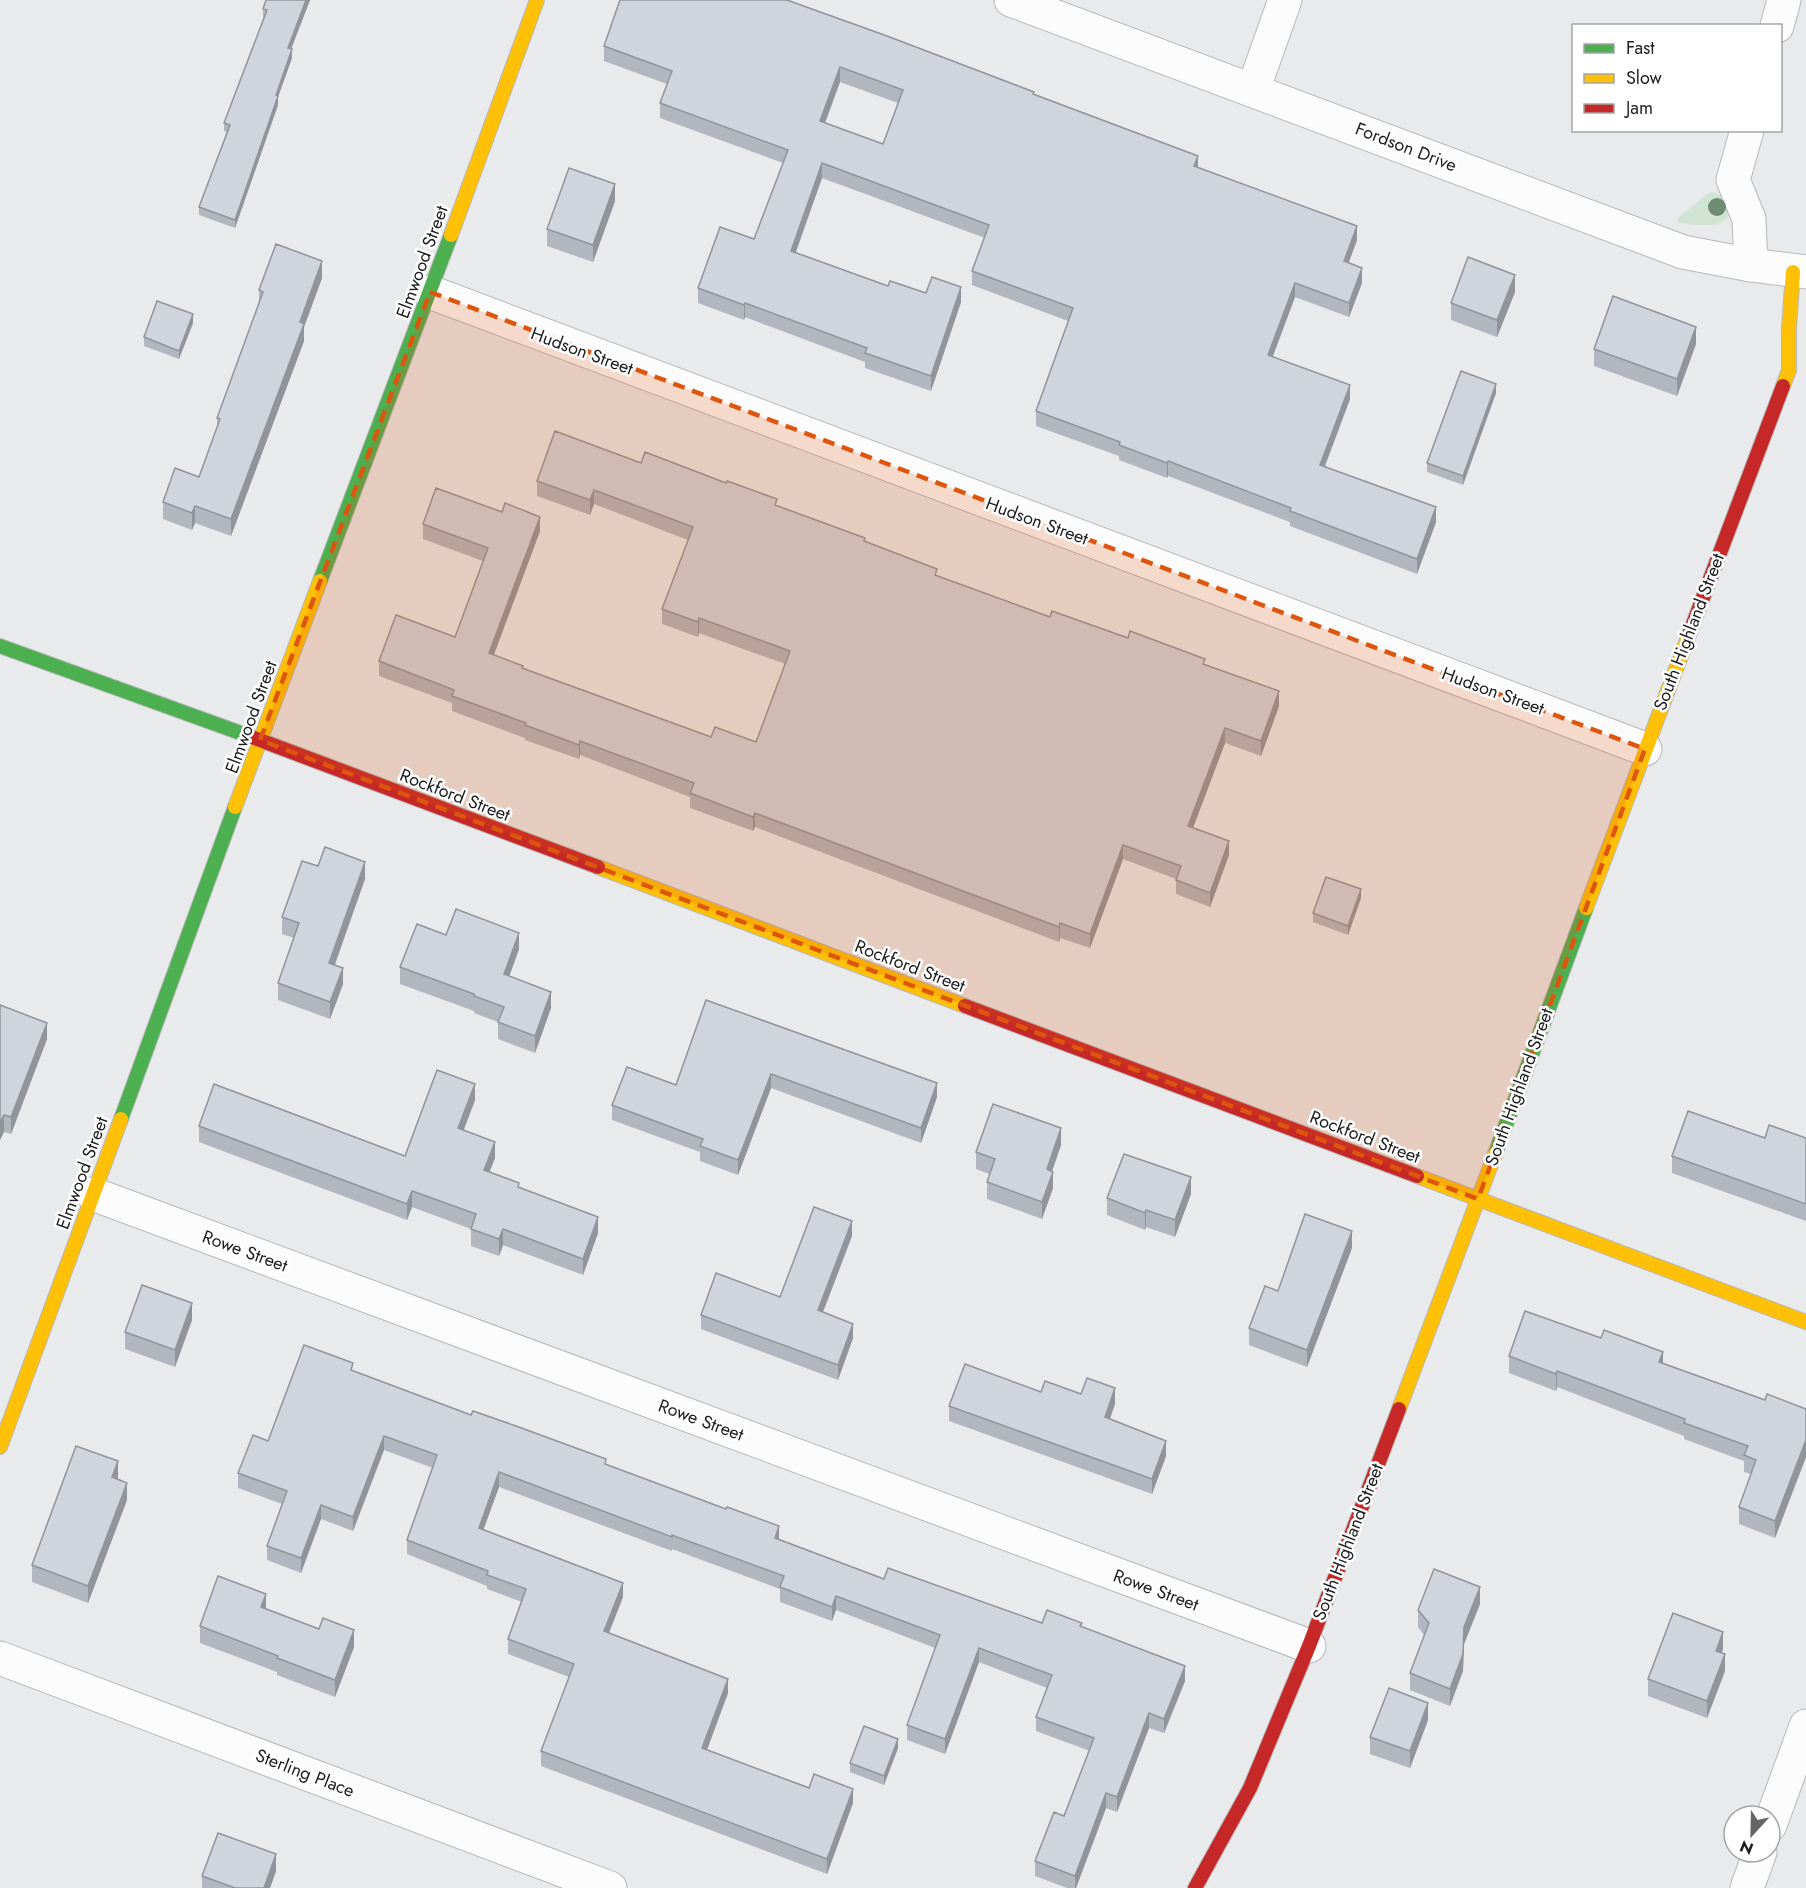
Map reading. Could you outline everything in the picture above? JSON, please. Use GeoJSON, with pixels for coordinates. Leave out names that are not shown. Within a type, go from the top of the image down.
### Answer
{"type":"FeatureCollection","features":[{"type":"Feature","properties":{"kind":"street","name":"Elmwood Street"},"geometry":{"type":"LineString","coordinates":[[0,1447],[537,0]]}},
{"type":"Feature","properties":{"kind":"street","name":"Fordson Drive"},"geometry":{"type":"LineString","coordinates":[[1011,0],[1683,252],[1800,272]]}},
{"type":"Feature","properties":{"kind":"street"},"geometry":{"type":"LineString","coordinates":[[1253,90],[1285,0]]}},
{"type":"Feature","properties":{"kind":"street"},"geometry":{"type":"LineString","coordinates":[[1778,24],[1784,0]]}},
{"type":"Feature","properties":{"kind":"street"},"geometry":{"type":"LineString","coordinates":[[1746,132],[1733,180],[1749,219],[1751,265]]}},
{"type":"Feature","properties":{"kind":"street","name":"South Highland Street"},"geometry":{"type":"LineString","coordinates":[[1195,1888],[1250,1788],[1309,1646],[1789,370],[1789,327],[1800,272]]}},
{"type":"Feature","properties":{"kind":"street","name":"Hudson Street"},"geometry":{"type":"LineString","coordinates":[[430,292],[1645,749]]}},
{"type":"Feature","properties":{"kind":"street","name":"Rockford Street"},"geometry":{"type":"LineString","coordinates":[[0,646],[261,740],[1806,1322]]}},
{"type":"Feature","properties":{"kind":"street","name":"Rowe Street"},"geometry":{"type":"LineString","coordinates":[[93,1194],[1309,1646]]}},
{"type":"Feature","properties":{"kind":"street","name":"Sterling Place"},"geometry":{"type":"LineString","coordinates":[[0,1658],[610,1888]]}},
{"type":"Feature","properties":{"kind":"street"},"geometry":{"type":"LineString","coordinates":[[1778,1804],[1806,1726]]}},
{"type":"Feature","properties":{"kind":"street"},"geometry":{"type":"LineString","coordinates":[[1747,1888],[1756,1864]]}},
{"type":"Feature","properties":{"kind":"highlighted area"},"geometry":{"type":"Polygon","coordinates":[[[430,292],[1645,749],[1478,1199],[260,740],[430,292]]]}},
{"type":"Feature","properties":{"kind":"green space"},"geometry":{"type":"Polygon","coordinates":[[[1712,192],[1723,196],[1728,205],[1728,217],[1724,221],[1710,225],[1679,223],[1677,220],[1679,217],[1712,192]]]}},
{"type":"Feature","properties":{"kind":"building"},"geometry":{"type":"Polygon","coordinates":[[[266,0],[306,0],[288,48],[292,49],[276,95],[278,96],[235,220],[199,207],[230,125],[224,123],[267,10],[263,9],[266,0]]]}},
{"type":"Feature","properties":{"kind":"building"},"geometry":{"type":"Polygon","coordinates":[[[620,0],[787,0],[887,36],[1198,156],[1194,166],[1357,226],[1344,261],[1362,268],[1349,303],[1295,283],[1268,355],[1350,385],[1320,465],[1436,507],[1417,559],[1290,511],[1291,508],[1168,461],[1167,463],[1119,445],[1120,442],[1036,411],[1073,308],[972,271],[989,225],[822,163],[791,251],[888,286],[890,281],[926,293],[932,277],[961,287],[931,376],[865,353],[867,348],[698,288],[720,227],[754,239],[788,150],[660,103],[672,71],[604,46],[620,0]],[[840,67],[820,121],[883,144],[903,90],[840,67]]]}},
{"type":"Feature","properties":{"kind":"building"},"geometry":{"type":"Polygon","coordinates":[[[569,168],[615,184],[593,245],[547,229],[569,168]]]}},
{"type":"Feature","properties":{"kind":"building"},"geometry":{"type":"Polygon","coordinates":[[[276,244],[322,261],[300,322],[304,324],[231,519],[195,506],[192,513],[163,502],[175,468],[199,477],[220,419],[217,418],[263,292],[259,290],[276,244]]]}},
{"type":"Feature","properties":{"kind":"building"},"geometry":{"type":"Polygon","coordinates":[[[1468,257],[1515,275],[1497,320],[1451,303],[1468,257]]]}},
{"type":"Feature","properties":{"kind":"building"},"geometry":{"type":"Polygon","coordinates":[[[1613,296],[1696,327],[1677,379],[1594,349],[1613,296]]]}},
{"type":"Feature","properties":{"kind":"building"},"geometry":{"type":"Polygon","coordinates":[[[157,301],[193,314],[179,351],[144,337],[157,301]]]}},
{"type":"Feature","properties":{"kind":"building"},"geometry":{"type":"Polygon","coordinates":[[[1461,371],[1496,384],[1463,476],[1427,463],[1461,371]]]}},
{"type":"Feature","properties":{"kind":"building"},"geometry":{"type":"Polygon","coordinates":[[[555,431],[641,463],[645,452],[726,483],[727,481],[777,499],[775,505],[865,538],[864,541],[937,569],[935,575],[1050,617],[1052,611],[1128,638],[1130,631],[1205,659],[1203,664],[1279,691],[1261,741],[1225,728],[1188,826],[1229,841],[1210,893],[1176,880],[1181,866],[1123,845],[1090,934],[1060,923],[1059,927],[755,813],[753,817],[690,793],[694,783],[580,741],[579,745],[525,725],[526,723],[452,696],[454,690],[379,661],[396,615],[455,637],[488,548],[423,524],[436,488],[502,512],[505,503],[540,517],[489,653],[523,666],[522,668],[711,737],[715,727],[756,742],[790,651],[699,618],[698,622],[662,609],[693,527],[594,490],[590,500],[537,481],[555,431]]]}},
{"type":"Feature","properties":{"kind":"building"},"geometry":{"type":"Polygon","coordinates":[[[325,847],[365,862],[329,963],[343,968],[330,1002],[278,983],[299,923],[282,917],[302,861],[318,866],[325,847]]]}},
{"type":"Feature","properties":{"kind":"building"},"geometry":{"type":"Polygon","coordinates":[[[1326,877],[1361,889],[1348,926],[1313,913],[1326,877]]]}},
{"type":"Feature","properties":{"kind":"building"},"geometry":{"type":"Polygon","coordinates":[[[456,909],[519,933],[504,974],[551,992],[535,1036],[498,1022],[504,1007],[400,967],[417,924],[446,935],[456,909]]]}},
{"type":"Feature","properties":{"kind":"building"},"geometry":{"type":"Polygon","coordinates":[[[706,1000],[937,1083],[921,1128],[771,1074],[738,1160],[700,1146],[703,1139],[612,1105],[627,1067],[676,1085],[706,1000]]]}},
{"type":"Feature","properties":{"kind":"building"},"geometry":{"type":"Polygon","coordinates":[[[0,1005],[47,1023],[11,1117],[4,1115],[0,1123],[0,1005]]]}},
{"type":"Feature","properties":{"kind":"building"},"geometry":{"type":"Polygon","coordinates":[[[437,1070],[475,1084],[458,1128],[495,1142],[484,1170],[519,1183],[518,1187],[598,1217],[583,1259],[503,1229],[499,1239],[471,1229],[476,1214],[412,1191],[407,1204],[199,1126],[214,1084],[405,1156],[437,1070]]]}},
{"type":"Feature","properties":{"kind":"building"},"geometry":{"type":"Polygon","coordinates":[[[993,1104],[1061,1128],[1047,1169],[1053,1172],[1042,1202],[987,1182],[995,1159],[976,1152],[993,1104]]]}},
{"type":"Feature","properties":{"kind":"building"},"geometry":{"type":"Polygon","coordinates":[[[1688,1111],[1765,1138],[1769,1125],[1806,1138],[1806,1204],[1672,1156],[1688,1111]]]}},
{"type":"Feature","properties":{"kind":"building"},"geometry":{"type":"Polygon","coordinates":[[[1124,1154],[1191,1177],[1175,1220],[1146,1210],[1145,1213],[1107,1198],[1124,1154]]]}},
{"type":"Feature","properties":{"kind":"building"},"geometry":{"type":"Polygon","coordinates":[[[814,1207],[852,1221],[818,1310],[853,1324],[838,1365],[701,1315],[716,1273],[780,1297],[814,1207]]]}},
{"type":"Feature","properties":{"kind":"building"},"geometry":{"type":"Polygon","coordinates":[[[1305,1214],[1352,1231],[1307,1350],[1249,1328],[1265,1286],[1278,1291],[1305,1214]]]}},
{"type":"Feature","properties":{"kind":"building"},"geometry":{"type":"Polygon","coordinates":[[[142,1285],[192,1303],[175,1350],[125,1332],[142,1285]]]}},
{"type":"Feature","properties":{"kind":"building"},"geometry":{"type":"Polygon","coordinates":[[[1525,1311],[1601,1338],[1604,1330],[1663,1352],[1659,1362],[1765,1400],[1767,1394],[1806,1409],[1806,1440],[1775,1521],[1739,1507],[1756,1460],[1744,1455],[1748,1446],[1684,1423],[1685,1419],[1557,1371],[1556,1374],[1509,1356],[1525,1311]]]}},
{"type":"Feature","properties":{"kind":"building"},"geometry":{"type":"Polygon","coordinates":[[[304,1345],[353,1363],[351,1370],[471,1415],[473,1411],[516,1426],[606,1459],[605,1464],[779,1526],[775,1538],[884,1579],[888,1568],[1042,1623],[1047,1610],[1082,1623],[1080,1626],[1185,1666],[1164,1719],[1149,1713],[1117,1797],[1106,1793],[1075,1876],[1035,1861],[1054,1812],[1064,1816],[1094,1738],[1036,1717],[1052,1675],[979,1648],[945,1739],[907,1725],[940,1635],[836,1596],[832,1607],[780,1587],[784,1576],[499,1472],[479,1528],[623,1583],[604,1631],[728,1679],[702,1748],[809,1788],[814,1774],[853,1789],[827,1859],[541,1751],[574,1664],[508,1639],[526,1589],[487,1575],[488,1571],[407,1540],[437,1455],[384,1436],[353,1517],[321,1505],[301,1558],[267,1546],[287,1491],[238,1473],[253,1435],[268,1441],[304,1345]]]}},
{"type":"Feature","properties":{"kind":"building"},"geometry":{"type":"Polygon","coordinates":[[[965,1364],[1041,1392],[1045,1381],[1081,1394],[1087,1378],[1115,1388],[1105,1417],[1166,1441],[1152,1479],[949,1406],[965,1364]]]}},
{"type":"Feature","properties":{"kind":"building"},"geometry":{"type":"Polygon","coordinates":[[[76,1446],[118,1461],[112,1477],[127,1483],[88,1586],[32,1565],[76,1446]]]}},
{"type":"Feature","properties":{"kind":"building"},"geometry":{"type":"Polygon","coordinates":[[[1434,1569],[1480,1587],[1464,1627],[1463,1654],[1450,1689],[1410,1673],[1429,1623],[1418,1610],[1434,1569]]]}},
{"type":"Feature","properties":{"kind":"building"},"geometry":{"type":"Polygon","coordinates":[[[218,1576],[266,1594],[261,1607],[319,1629],[323,1618],[354,1630],[335,1680],[200,1626],[218,1576]]]}},
{"type":"Feature","properties":{"kind":"building"},"geometry":{"type":"Polygon","coordinates":[[[1673,1613],[1723,1632],[1716,1651],[1725,1654],[1707,1701],[1648,1679],[1673,1613]]]}},
{"type":"Feature","properties":{"kind":"building"},"geometry":{"type":"Polygon","coordinates":[[[1389,1688],[1428,1703],[1410,1751],[1370,1737],[1389,1688]]]}},
{"type":"Feature","properties":{"kind":"building"},"geometry":{"type":"Polygon","coordinates":[[[864,1726],[898,1739],[884,1776],[850,1763],[864,1726]]]}},
{"type":"Feature","properties":{"kind":"building"},"geometry":{"type":"Polygon","coordinates":[[[218,1833],[276,1854],[264,1888],[235,1888],[202,1876],[218,1833]]]}},
{"type":"Feature","properties":{"kind":"traffic: fast"},"geometry":{"type":"LineString","coordinates":[[320,581],[451,235]]}},
{"type":"Feature","properties":{"kind":"traffic: fast"},"geometry":{"type":"LineString","coordinates":[[0,646],[249,736]]}},
{"type":"Feature","properties":{"kind":"traffic: fast"},"geometry":{"type":"LineString","coordinates":[[121,1119],[235,807]]}},
{"type":"Feature","properties":{"kind":"traffic: fast"},"geometry":{"type":"LineString","coordinates":[[1495,1154],[1586,908]]}},
{"type":"Feature","properties":{"kind":"traffic: slow"},"geometry":{"type":"LineString","coordinates":[[451,235],[537,0]]}},
{"type":"Feature","properties":{"kind":"traffic: slow"},"geometry":{"type":"LineString","coordinates":[[1783,386],[1789,370],[1793,272]]}},
{"type":"Feature","properties":{"kind":"traffic: slow"},"geometry":{"type":"LineString","coordinates":[[235,807],[320,581]]}},
{"type":"Feature","properties":{"kind":"traffic: slow"},"geometry":{"type":"LineString","coordinates":[[1586,908],[1690,632]]}},
{"type":"Feature","properties":{"kind":"traffic: slow"},"geometry":{"type":"LineString","coordinates":[[598,867],[965,1006]]}},
{"type":"Feature","properties":{"kind":"traffic: slow"},"geometry":{"type":"LineString","coordinates":[[0,1447],[121,1119]]}},
{"type":"Feature","properties":{"kind":"traffic: slow"},"geometry":{"type":"LineString","coordinates":[[1399,1409],[1495,1154]]}},
{"type":"Feature","properties":{"kind":"traffic: slow"},"geometry":{"type":"LineString","coordinates":[[1417,1176],[1806,1322]]}},
{"type":"Feature","properties":{"kind":"traffic: jam"},"geometry":{"type":"LineString","coordinates":[[1690,632],[1783,386]]}},
{"type":"Feature","properties":{"kind":"traffic: jam"},"geometry":{"type":"LineString","coordinates":[[249,736],[598,867]]}},
{"type":"Feature","properties":{"kind":"traffic: jam"},"geometry":{"type":"LineString","coordinates":[[965,1006],[1417,1176]]}},
{"type":"Feature","properties":{"kind":"traffic: jam"},"geometry":{"type":"LineString","coordinates":[[1195,1888],[1250,1788],[1309,1646],[1399,1409]]}}]}
